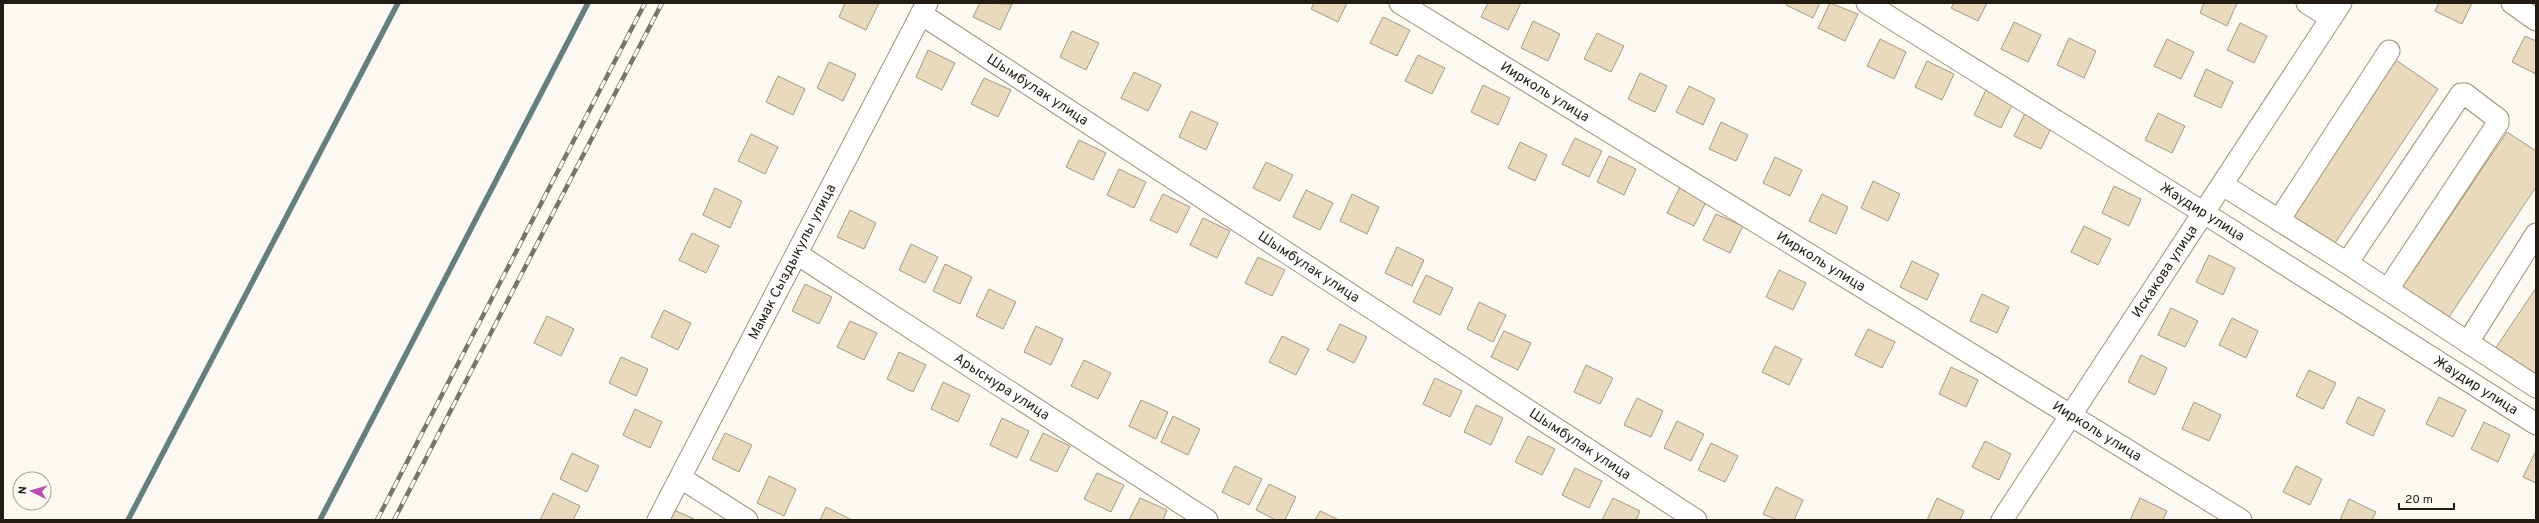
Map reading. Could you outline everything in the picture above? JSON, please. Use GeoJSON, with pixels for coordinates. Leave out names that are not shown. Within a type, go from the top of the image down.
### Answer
{"type":"FeatureCollection","features":[{"type":"Feature","properties":{"kind":"street","name":"Иирколь улица"},"geometry":{"type":"LineString","coordinates":[[1400,3],[2241,520]]}},
{"type":"Feature","properties":{"kind":"street","name":"Жаудир улица"},"geometry":{"type":"LineString","coordinates":[[1866,3],[2204,213],[2536,424]]}},
{"type":"Feature","properties":{"kind":"street"},"geometry":{"type":"LineString","coordinates":[[2307,3],[2336,10]]}},
{"type":"Feature","properties":{"kind":"street"},"geometry":{"type":"LineString","coordinates":[[2512,3],[2536,20]]}},
{"type":"Feature","properties":{"kind":"street","name":"Мамак Сыздыкулы улица"},"geometry":{"type":"LineString","coordinates":[[658,520],[924,8]]}},
{"type":"Feature","properties":{"kind":"street","name":"Шымбулак улица"},"geometry":{"type":"LineString","coordinates":[[924,8],[1696,520]]}},
{"type":"Feature","properties":{"kind":"street","name":"Искакова улица"},"geometry":{"type":"LineString","coordinates":[[2009,518],[2070,416],[2223,185],[2336,10]]}},
{"type":"Feature","properties":{"kind":"street"},"geometry":{"type":"LineString","coordinates":[[2278,220],[2389,51]]}},
{"type":"Feature","properties":{"kind":"street"},"geometry":{"type":"LineString","coordinates":[[2347,263],[2461,94],[2465,94],[2498,119],[2498,123],[2388,289]]}},
{"type":"Feature","properties":{"kind":"street"},"geometry":{"type":"LineString","coordinates":[[2223,185],[2388,289],[2536,387]]}},
{"type":"Feature","properties":{"kind":"street"},"geometry":{"type":"LineString","coordinates":[[2468,342],[2536,234]]}},
{"type":"Feature","properties":{"kind":"street","name":"Арыснура улица"},"geometry":{"type":"LineString","coordinates":[[797,254],[1207,520]]}},
{"type":"Feature","properties":{"kind":"street"},"geometry":{"type":"LineString","coordinates":[[681,478],[747,520]]}},
{"type":"Feature","properties":{"kind":"building"},"geometry":{"type":"Polygon","coordinates":[[[845,3],[879,3],[866,30],[839,17],[845,3]]]}},
{"type":"Feature","properties":{"kind":"building"},"geometry":{"type":"Polygon","coordinates":[[[980,3],[1012,4],[1000,30],[973,17],[980,3]]]}},
{"type":"Feature","properties":{"kind":"building"},"geometry":{"type":"Polygon","coordinates":[[[1314,3],[1347,3],[1338,22],[1311,9],[1314,3]]]}},
{"type":"Feature","properties":{"kind":"building"},"geometry":{"type":"Polygon","coordinates":[[[1488,3],[1521,3],[1508,30],[1481,17],[1488,3]]]}},
{"type":"Feature","properties":{"kind":"building"},"geometry":{"type":"Polygon","coordinates":[[[1787,3],[1820,3],[1813,18],[1786,5],[1787,3]]]}},
{"type":"Feature","properties":{"kind":"building"},"geometry":{"type":"Polygon","coordinates":[[[1830,3],[1858,14],[1845,41],[1818,28],[1830,3]]]}},
{"type":"Feature","properties":{"kind":"building"},"geometry":{"type":"Polygon","coordinates":[[[1954,3],[1987,3],[1978,21],[1951,8],[1954,3]]]}},
{"type":"Feature","properties":{"kind":"building"},"geometry":{"type":"Polygon","coordinates":[[[2204,3],[2237,3],[2227,26],[2200,13],[2204,3]]]}},
{"type":"Feature","properties":{"kind":"building"},"geometry":{"type":"Polygon","coordinates":[[[2439,3],[2472,3],[2462,24],[2435,11],[2439,3]]]}},
{"type":"Feature","properties":{"kind":"building"},"geometry":{"type":"Polygon","coordinates":[[[1383,17],[1410,30],[1397,56],[1370,43],[1383,17]]]}},
{"type":"Feature","properties":{"kind":"building"},"geometry":{"type":"Polygon","coordinates":[[[1533,21],[1560,34],[1548,61],[1521,48],[1533,21]]]}},
{"type":"Feature","properties":{"kind":"building"},"geometry":{"type":"Polygon","coordinates":[[[2014,22],[2041,35],[2028,62],[2001,49],[2014,22]]]}},
{"type":"Feature","properties":{"kind":"building"},"geometry":{"type":"Polygon","coordinates":[[[2240,23],[2267,36],[2254,63],[2227,50],[2240,23]]]}},
{"type":"Feature","properties":{"kind":"building"},"geometry":{"type":"Polygon","coordinates":[[[1072,31],[1099,43],[1086,70],[1060,57],[1072,31]]]}},
{"type":"Feature","properties":{"kind":"building"},"geometry":{"type":"Polygon","coordinates":[[[1597,33],[1624,46],[1611,72],[1584,59],[1597,33]]]}},
{"type":"Feature","properties":{"kind":"building"},"geometry":{"type":"Polygon","coordinates":[[[2525,36],[2536,41],[2536,74],[2512,62],[2525,36]]]}},
{"type":"Feature","properties":{"kind":"building"},"geometry":{"type":"Polygon","coordinates":[[[2069,38],[2096,51],[2084,78],[2057,65],[2069,38]]]}},
{"type":"Feature","properties":{"kind":"building"},"geometry":{"type":"Polygon","coordinates":[[[1880,39],[1906,52],[1894,79],[1867,66],[1880,39]]]}},
{"type":"Feature","properties":{"kind":"building"},"geometry":{"type":"Polygon","coordinates":[[[2167,39],[2194,52],[2181,79],[2154,66],[2167,39]]]}},
{"type":"Feature","properties":{"kind":"building"},"geometry":{"type":"Polygon","coordinates":[[[928,50],[955,63],[942,90],[916,77],[928,50]]]}},
{"type":"Feature","properties":{"kind":"building"},"geometry":{"type":"Polygon","coordinates":[[[1418,55],[1445,68],[1432,94],[1405,81],[1418,55]]]}},
{"type":"Feature","properties":{"kind":"building"},"geometry":{"type":"Polygon","coordinates":[[[2393,58],[2438,89],[2331,249],[2285,218],[2393,58]]]}},
{"type":"Feature","properties":{"kind":"building"},"geometry":{"type":"Polygon","coordinates":[[[1927,61],[1954,74],[1942,100],[1915,87],[1927,61]]]}},
{"type":"Feature","properties":{"kind":"building"},"geometry":{"type":"Polygon","coordinates":[[[829,62],[856,74],[843,101],[817,88],[829,62]]]}},
{"type":"Feature","properties":{"kind":"building"},"geometry":{"type":"Polygon","coordinates":[[[2206,69],[2233,82],[2221,108],[2194,96],[2206,69]]]}},
{"type":"Feature","properties":{"kind":"building"},"geometry":{"type":"Polygon","coordinates":[[[1134,72],[1161,85],[1148,111],[1121,98],[1134,72]]]}},
{"type":"Feature","properties":{"kind":"building"},"geometry":{"type":"Polygon","coordinates":[[[1640,73],[1667,86],[1655,112],[1628,99],[1640,73]]]}},
{"type":"Feature","properties":{"kind":"building"},"geometry":{"type":"Polygon","coordinates":[[[778,76],[805,89],[793,115],[766,102],[778,76]]]}},
{"type":"Feature","properties":{"kind":"building"},"geometry":{"type":"Polygon","coordinates":[[[984,78],[1011,90],[998,117],[971,104],[984,78]]]}},
{"type":"Feature","properties":{"kind":"building"},"geometry":{"type":"Polygon","coordinates":[[[1483,85],[1510,98],[1498,125],[1471,112],[1483,85]]]}},
{"type":"Feature","properties":{"kind":"building"},"geometry":{"type":"Polygon","coordinates":[[[1689,86],[1715,99],[1703,125],[1676,112],[1689,86]]]}},
{"type":"Feature","properties":{"kind":"building"},"geometry":{"type":"Polygon","coordinates":[[[1987,88],[2014,101],[2001,128],[1974,115],[1987,88]]]}},
{"type":"Feature","properties":{"kind":"building"},"geometry":{"type":"Polygon","coordinates":[[[2027,109],[2054,122],[2041,149],[2014,136],[2027,109]]]}},
{"type":"Feature","properties":{"kind":"building"},"geometry":{"type":"Polygon","coordinates":[[[1191,111],[1218,123],[1206,150],[1179,137],[1191,111]]]}},
{"type":"Feature","properties":{"kind":"building"},"geometry":{"type":"Polygon","coordinates":[[[2158,113],[2185,126],[2172,153],[2145,140],[2158,113]]]}},
{"type":"Feature","properties":{"kind":"building"},"geometry":{"type":"Polygon","coordinates":[[[1721,122],[1748,135],[1736,161],[1709,149],[1721,122]]]}},
{"type":"Feature","properties":{"kind":"building"},"geometry":{"type":"Polygon","coordinates":[[[2507,132],[2536,151],[2536,187],[2445,323],[2399,292],[2507,132]]]}},
{"type":"Feature","properties":{"kind":"building"},"geometry":{"type":"Polygon","coordinates":[[[751,134],[778,147],[765,174],[738,161],[751,134]]]}},
{"type":"Feature","properties":{"kind":"building"},"geometry":{"type":"Polygon","coordinates":[[[1575,138],[1602,151],[1589,177],[1562,164],[1575,138]]]}},
{"type":"Feature","properties":{"kind":"building"},"geometry":{"type":"Polygon","coordinates":[[[1079,140],[1106,153],[1093,180],[1066,167],[1079,140]]]}},
{"type":"Feature","properties":{"kind":"building"},"geometry":{"type":"Polygon","coordinates":[[[1520,142],[1547,155],[1535,181],[1508,168],[1520,142]]]}},
{"type":"Feature","properties":{"kind":"building"},"geometry":{"type":"Polygon","coordinates":[[[1609,156],[1636,169],[1624,195],[1597,182],[1609,156]]]}},
{"type":"Feature","properties":{"kind":"building"},"geometry":{"type":"Polygon","coordinates":[[[1775,157],[1802,170],[1790,196],[1763,183],[1775,157]]]}},
{"type":"Feature","properties":{"kind":"building"},"geometry":{"type":"Polygon","coordinates":[[[1266,162],[1293,175],[1280,201],[1253,188],[1266,162]]]}},
{"type":"Feature","properties":{"kind":"building"},"geometry":{"type":"Polygon","coordinates":[[[1119,169],[1146,182],[1134,208],[1107,195],[1119,169]]]}},
{"type":"Feature","properties":{"kind":"building"},"geometry":{"type":"Polygon","coordinates":[[[1873,181],[1900,194],[1888,221],[1861,208],[1873,181]]]}},
{"type":"Feature","properties":{"kind":"building"},"geometry":{"type":"Polygon","coordinates":[[[2114,186],[2141,199],[2129,226],[2102,213],[2114,186]]]}},
{"type":"Feature","properties":{"kind":"building"},"geometry":{"type":"Polygon","coordinates":[[[1680,187],[1707,200],[1694,226],[1667,213],[1680,187]]]}},
{"type":"Feature","properties":{"kind":"building"},"geometry":{"type":"Polygon","coordinates":[[[715,188],[742,201],[730,228],[703,215],[715,188]]]}},
{"type":"Feature","properties":{"kind":"building"},"geometry":{"type":"Polygon","coordinates":[[[1306,190],[1333,203],[1320,230],[1293,217],[1306,190]]]}},
{"type":"Feature","properties":{"kind":"building"},"geometry":{"type":"Polygon","coordinates":[[[1163,194],[1190,207],[1177,233],[1150,220],[1163,194]]]}},
{"type":"Feature","properties":{"kind":"building"},"geometry":{"type":"Polygon","coordinates":[[[1352,194],[1379,207],[1367,234],[1340,221],[1352,194]]]}},
{"type":"Feature","properties":{"kind":"building"},"geometry":{"type":"Polygon","coordinates":[[[1822,194],[1848,207],[1836,234],[1809,221],[1822,194]]]}},
{"type":"Feature","properties":{"kind":"building"},"geometry":{"type":"Polygon","coordinates":[[[850,210],[876,223],[864,249],[837,237],[850,210]]]}},
{"type":"Feature","properties":{"kind":"building"},"geometry":{"type":"Polygon","coordinates":[[[1716,214],[1743,226],[1730,253],[1703,240],[1716,214]]]}},
{"type":"Feature","properties":{"kind":"building"},"geometry":{"type":"Polygon","coordinates":[[[1203,218],[1230,231],[1217,258],[1190,245],[1203,218]]]}},
{"type":"Feature","properties":{"kind":"building"},"geometry":{"type":"Polygon","coordinates":[[[2084,226],[2111,239],[2098,265],[2071,252],[2084,226]]]}},
{"type":"Feature","properties":{"kind":"building"},"geometry":{"type":"Polygon","coordinates":[[[692,233],[719,246],[706,273],[679,260],[692,233]]]}},
{"type":"Feature","properties":{"kind":"building"},"geometry":{"type":"Polygon","coordinates":[[[911,244],[938,257],[925,283],[899,270],[911,244]]]}},
{"type":"Feature","properties":{"kind":"building"},"geometry":{"type":"Polygon","coordinates":[[[1397,247],[1424,260],[1412,286],[1385,273],[1397,247]]]}},
{"type":"Feature","properties":{"kind":"building"},"geometry":{"type":"Polygon","coordinates":[[[2209,255],[2235,268],[2223,295],[2196,282],[2209,255]]]}},
{"type":"Feature","properties":{"kind":"building"},"geometry":{"type":"Polygon","coordinates":[[[1258,257],[1285,270],[1272,296],[1245,283],[1258,257]]]}},
{"type":"Feature","properties":{"kind":"building"},"geometry":{"type":"Polygon","coordinates":[[[1912,261],[1939,274],[1927,300],[1900,287],[1912,261]]]}},
{"type":"Feature","properties":{"kind":"building"},"geometry":{"type":"Polygon","coordinates":[[[945,264],[972,277],[960,304],[933,291],[945,264]]]}},
{"type":"Feature","properties":{"kind":"building"},"geometry":{"type":"Polygon","coordinates":[[[1779,270],[1806,283],[1793,310],[1766,297],[1779,270]]]}},
{"type":"Feature","properties":{"kind":"building"},"geometry":{"type":"Polygon","coordinates":[[[1426,275],[1453,288],[1440,315],[1413,302],[1426,275]]]}},
{"type":"Feature","properties":{"kind":"building"},"geometry":{"type":"Polygon","coordinates":[[[805,284],[832,297],[819,324],[792,311],[805,284]]]}},
{"type":"Feature","properties":{"kind":"building"},"geometry":{"type":"Polygon","coordinates":[[[2536,288],[2536,380],[2493,352],[2536,288]]]}},
{"type":"Feature","properties":{"kind":"building"},"geometry":{"type":"Polygon","coordinates":[[[989,289],[1016,302],[1003,329],[976,316],[989,289]]]}},
{"type":"Feature","properties":{"kind":"building"},"geometry":{"type":"Polygon","coordinates":[[[1982,294],[2009,307],[1997,333],[1970,321],[1982,294]]]}},
{"type":"Feature","properties":{"kind":"building"},"geometry":{"type":"Polygon","coordinates":[[[1479,302],[1506,315],[1493,342],[1467,329],[1479,302]]]}},
{"type":"Feature","properties":{"kind":"building"},"geometry":{"type":"Polygon","coordinates":[[[2171,308],[2198,321],[2185,347],[2158,335],[2171,308]]]}},
{"type":"Feature","properties":{"kind":"building"},"geometry":{"type":"Polygon","coordinates":[[[664,310],[691,323],[678,350],[651,337],[664,310]]]}},
{"type":"Feature","properties":{"kind":"building"},"geometry":{"type":"Polygon","coordinates":[[[547,316],[574,329],[561,356],[534,343],[547,316]]]}},
{"type":"Feature","properties":{"kind":"building"},"geometry":{"type":"Polygon","coordinates":[[[2232,318],[2258,331],[2246,358],[2219,345],[2232,318]]]}},
{"type":"Feature","properties":{"kind":"building"},"geometry":{"type":"Polygon","coordinates":[[[850,321],[877,333],[864,360],[837,347],[850,321]]]}},
{"type":"Feature","properties":{"kind":"building"},"geometry":{"type":"Polygon","coordinates":[[[1340,324],[1367,337],[1354,363],[1327,350],[1340,324]]]}},
{"type":"Feature","properties":{"kind":"building"},"geometry":{"type":"Polygon","coordinates":[[[1036,326],[1063,339],[1051,365],[1024,352],[1036,326]]]}},
{"type":"Feature","properties":{"kind":"building"},"geometry":{"type":"Polygon","coordinates":[[[1868,329],[1895,342],[1882,368],[1855,355],[1868,329]]]}},
{"type":"Feature","properties":{"kind":"building"},"geometry":{"type":"Polygon","coordinates":[[[1504,331],[1531,343],[1518,370],[1491,357],[1504,331]]]}},
{"type":"Feature","properties":{"kind":"building"},"geometry":{"type":"Polygon","coordinates":[[[1282,336],[1309,349],[1296,375],[1269,362],[1282,336]]]}},
{"type":"Feature","properties":{"kind":"building"},"geometry":{"type":"Polygon","coordinates":[[[1775,346],[1802,359],[1789,385],[1762,372],[1775,346]]]}},
{"type":"Feature","properties":{"kind":"building"},"geometry":{"type":"Polygon","coordinates":[[[899,352],[926,365],[913,392],[887,379],[899,352]]]}},
{"type":"Feature","properties":{"kind":"building"},"geometry":{"type":"Polygon","coordinates":[[[2141,355],[2167,368],[2155,395],[2128,382],[2141,355]]]}},
{"type":"Feature","properties":{"kind":"building"},"geometry":{"type":"Polygon","coordinates":[[[621,357],[648,369],[636,396],[609,383],[621,357]]]}},
{"type":"Feature","properties":{"kind":"building"},"geometry":{"type":"Polygon","coordinates":[[[1084,360],[1111,373],[1098,399],[1071,386],[1084,360]]]}},
{"type":"Feature","properties":{"kind":"building"},"geometry":{"type":"Polygon","coordinates":[[[1586,365],[1613,378],[1600,404],[1574,392],[1586,365]]]}},
{"type":"Feature","properties":{"kind":"building"},"geometry":{"type":"Polygon","coordinates":[[[1951,367],[1978,380],[1966,407],[1939,394],[1951,367]]]}},
{"type":"Feature","properties":{"kind":"building"},"geometry":{"type":"Polygon","coordinates":[[[2309,370],[2336,383],[2323,409],[2296,396],[2309,370]]]}},
{"type":"Feature","properties":{"kind":"building"},"geometry":{"type":"Polygon","coordinates":[[[1435,378],[1462,391],[1450,417],[1423,404],[1435,378]]]}},
{"type":"Feature","properties":{"kind":"building"},"geometry":{"type":"Polygon","coordinates":[[[943,382],[970,395],[958,422],[931,409],[943,382]]]}},
{"type":"Feature","properties":{"kind":"building"},"geometry":{"type":"Polygon","coordinates":[[[2358,397],[2385,410],[2373,436],[2346,423],[2358,397]]]}},
{"type":"Feature","properties":{"kind":"building"},"geometry":{"type":"Polygon","coordinates":[[[2439,397],[2466,410],[2453,437],[2426,424],[2439,397]]]}},
{"type":"Feature","properties":{"kind":"building"},"geometry":{"type":"Polygon","coordinates":[[[1637,398],[1663,411],[1651,437],[1624,425],[1637,398]]]}},
{"type":"Feature","properties":{"kind":"building"},"geometry":{"type":"Polygon","coordinates":[[[1141,400],[1168,412],[1156,439],[1129,426],[1141,400]]]}},
{"type":"Feature","properties":{"kind":"building"},"geometry":{"type":"Polygon","coordinates":[[[2194,402],[2221,415],[2209,441],[2182,429],[2194,402]]]}},
{"type":"Feature","properties":{"kind":"building"},"geometry":{"type":"Polygon","coordinates":[[[1476,405],[1503,418],[1491,445],[1464,432],[1476,405]]]}},
{"type":"Feature","properties":{"kind":"building"},"geometry":{"type":"Polygon","coordinates":[[[635,409],[662,422],[650,448],[623,435],[635,409]]]}},
{"type":"Feature","properties":{"kind":"building"},"geometry":{"type":"Polygon","coordinates":[[[1173,416],[1200,429],[1188,455],[1161,442],[1173,416]]]}},
{"type":"Feature","properties":{"kind":"building"},"geometry":{"type":"Polygon","coordinates":[[[1002,418],[1029,431],[1017,458],[990,445],[1002,418]]]}},
{"type":"Feature","properties":{"kind":"building"},"geometry":{"type":"Polygon","coordinates":[[[1677,421],[1704,434],[1691,461],[1664,448],[1677,421]]]}},
{"type":"Feature","properties":{"kind":"building"},"geometry":{"type":"Polygon","coordinates":[[[2484,422],[2510,435],[2498,462],[2471,449],[2484,422]]]}},
{"type":"Feature","properties":{"kind":"building"},"geometry":{"type":"Polygon","coordinates":[[[725,433],[752,445],[739,472],[712,459],[725,433]]]}},
{"type":"Feature","properties":{"kind":"building"},"geometry":{"type":"Polygon","coordinates":[[[1043,433],[1070,446],[1057,472],[1030,460],[1043,433]]]}},
{"type":"Feature","properties":{"kind":"building"},"geometry":{"type":"Polygon","coordinates":[[[1528,436],[1555,449],[1542,475],[1515,462],[1528,436]]]}},
{"type":"Feature","properties":{"kind":"building"},"geometry":{"type":"Polygon","coordinates":[[[1985,441],[2011,454],[1999,480],[1972,467],[1985,441]]]}},
{"type":"Feature","properties":{"kind":"building"},"geometry":{"type":"Polygon","coordinates":[[[1711,443],[1738,456],[1725,482],[1698,470],[1711,443]]]}},
{"type":"Feature","properties":{"kind":"building"},"geometry":{"type":"Polygon","coordinates":[[[2536,451],[2536,483],[2523,477],[2536,451]]]}},
{"type":"Feature","properties":{"kind":"building"},"geometry":{"type":"Polygon","coordinates":[[[572,453],[599,466],[587,492],[560,479],[572,453]]]}},
{"type":"Feature","properties":{"kind":"building"},"geometry":{"type":"Polygon","coordinates":[[[1235,466],[1262,479],[1249,505],[1222,492],[1235,466]]]}},
{"type":"Feature","properties":{"kind":"building"},"geometry":{"type":"Polygon","coordinates":[[[2296,466],[2322,479],[2310,505],[2283,492],[2296,466]]]}},
{"type":"Feature","properties":{"kind":"building"},"geometry":{"type":"Polygon","coordinates":[[[1575,468],[1602,481],[1589,508],[1562,495],[1575,468]]]}},
{"type":"Feature","properties":{"kind":"building"},"geometry":{"type":"Polygon","coordinates":[[[1097,473],[1124,485],[1111,512],[1084,499],[1097,473]]]}},
{"type":"Feature","properties":{"kind":"building"},"geometry":{"type":"Polygon","coordinates":[[[769,476],[796,489],[784,516],[757,503],[769,476]]]}},
{"type":"Feature","properties":{"kind":"building"},"geometry":{"type":"Polygon","coordinates":[[[1269,484],[1296,497],[1285,520],[1276,520],[1256,510],[1269,484]]]}},
{"type":"Feature","properties":{"kind":"building"},"geometry":{"type":"Polygon","coordinates":[[[1776,487],[1803,500],[1794,520],[1777,520],[1763,514],[1776,487]]]}},
{"type":"Feature","properties":{"kind":"building"},"geometry":{"type":"Polygon","coordinates":[[[553,493],[580,506],[573,520],[540,520],[553,493]]]}},
{"type":"Feature","properties":{"kind":"building"},"geometry":{"type":"Polygon","coordinates":[[[1140,498],[1167,510],[1163,520],[1129,520],[1140,498]]]}},
{"type":"Feature","properties":{"kind":"building"},"geometry":{"type":"Polygon","coordinates":[[[1613,498],[1640,511],[1636,520],[1602,520],[1613,498]]]}},
{"type":"Feature","properties":{"kind":"building"},"geometry":{"type":"Polygon","coordinates":[[[1937,498],[1964,511],[1960,520],[1927,520],[1937,498]]]}},
{"type":"Feature","properties":{"kind":"building"},"geometry":{"type":"Polygon","coordinates":[[[2140,498],[2167,511],[2163,520],[2130,520],[2140,498]]]}},
{"type":"Feature","properties":{"kind":"building"},"geometry":{"type":"Polygon","coordinates":[[[2349,499],[2376,512],[2372,520],[2340,520],[2349,499]]]}},
{"type":"Feature","properties":{"kind":"building"},"geometry":{"type":"Polygon","coordinates":[[[826,507],[852,520],[820,520],[826,507]]]}},
{"type":"Feature","properties":{"kind":"building"},"geometry":{"type":"Polygon","coordinates":[[[672,509],[696,520],[667,520],[672,509]]]}},
{"type":"Feature","properties":{"kind":"building"},"geometry":{"type":"Polygon","coordinates":[[[1320,511],[1339,520],[1315,520],[1320,511]]]}},
{"type":"Feature","properties":{"kind":"waterway"},"geometry":{"type":"LineString","coordinates":[[128,520],[398,3]]}},
{"type":"Feature","properties":{"kind":"waterway"},"geometry":{"type":"LineString","coordinates":[[320,520],[588,3]]}},
{"type":"Feature","properties":{"kind":"railway"},"geometry":{"type":"LineString","coordinates":[[377,520],[645,3]]}},
{"type":"Feature","properties":{"kind":"railway"},"geometry":{"type":"LineString","coordinates":[[394,520],[662,3]]}}]}
